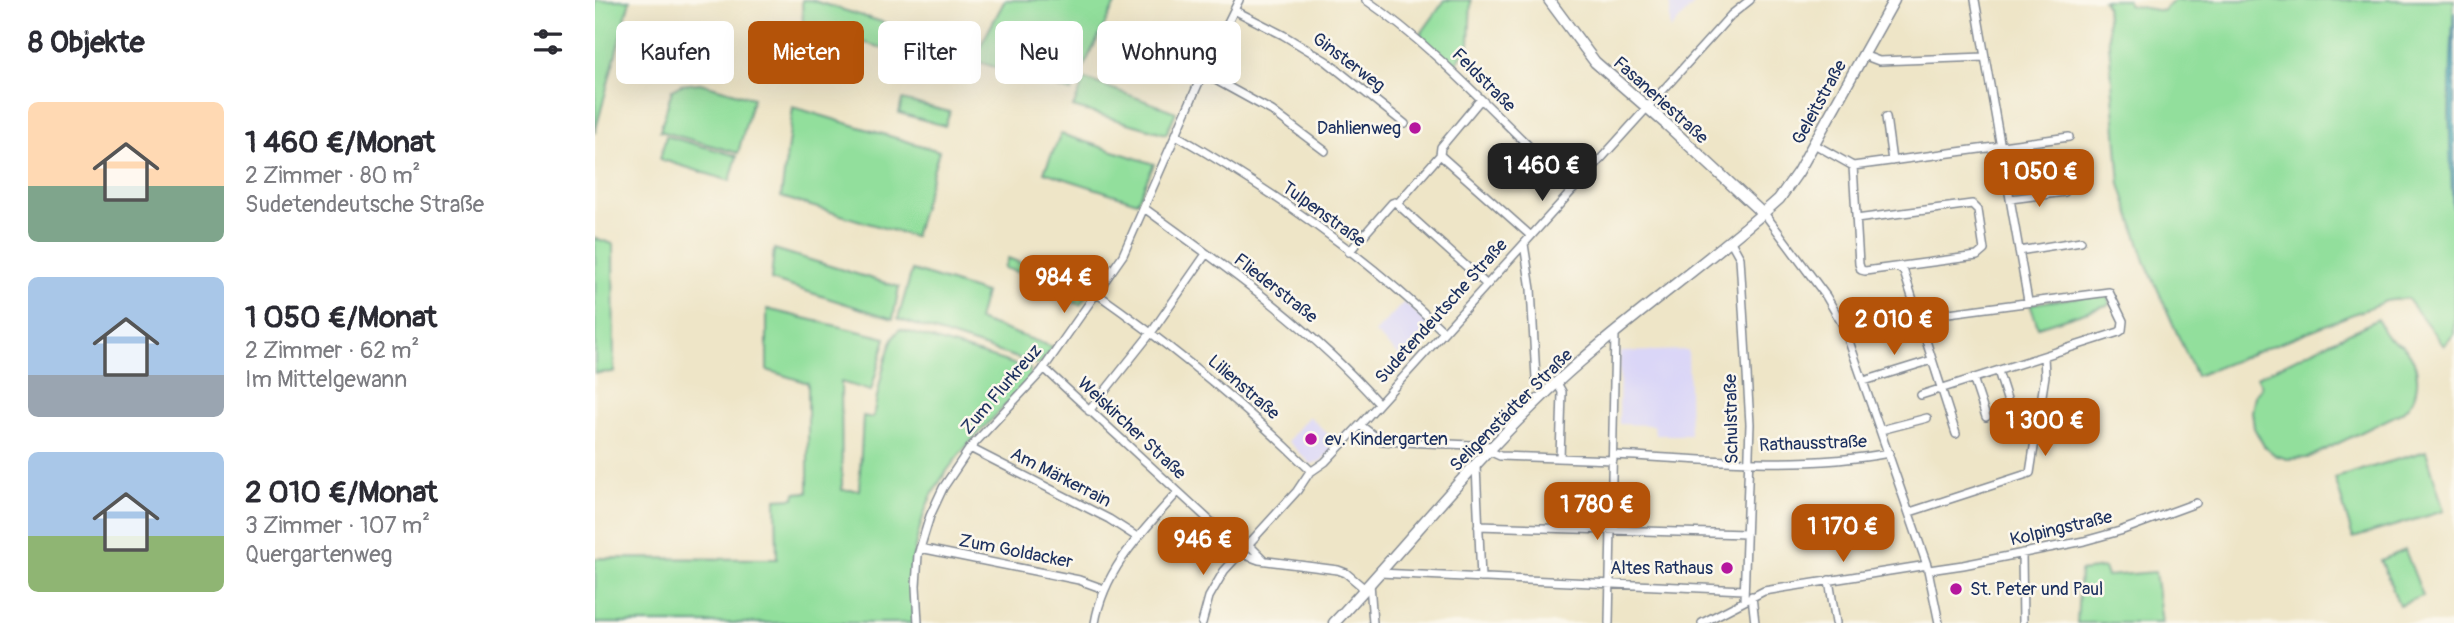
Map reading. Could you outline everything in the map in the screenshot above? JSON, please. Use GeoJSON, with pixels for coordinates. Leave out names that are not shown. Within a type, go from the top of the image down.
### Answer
{"type":"FeatureCollection","features":[{"type":"Feature","properties":{"kind":"main road","name":"Fasaneriestraße"},"geometry":{"type":"LineString","coordinates":[[1549,0],[1595,62],[1762,213]]}},
{"type":"Feature","properties":{"kind":"main road","name":"Geleitstraße"},"geometry":{"type":"LineString","coordinates":[[1762,213],[1787,189],[1894,0]]}},
{"type":"Feature","properties":{"kind":"main road","name":"Seligenstädter Straße"},"geometry":{"type":"LineString","coordinates":[[1334,623],[1491,449],[1544,395],[1762,213]]}},
{"type":"Feature","properties":{"kind":"street","name":"Zum Flurkreuz"},"geometry":{"type":"LineString","coordinates":[[1229,21],[1239,0]]}},
{"type":"Feature","properties":{"kind":"street","name":"Feldstraße"},"geometry":{"type":"LineString","coordinates":[[1366,0],[1462,78],[1574,189]]}},
{"type":"Feature","properties":{"kind":"street","name":"Sudetendeutsche Straße"},"geometry":{"type":"LineString","coordinates":[[1202,623],[1206,605],[1216,583],[1297,491],[1311,471],[1325,462],[1360,425],[1731,15],[1750,0]]}},
{"type":"Feature","properties":{"kind":"street"},"geometry":{"type":"LineString","coordinates":[[1975,0],[2028,301]]}},
{"type":"Feature","properties":{"kind":"street","name":"Ginsterweg"},"geometry":{"type":"LineString","coordinates":[[1234,10],[1326,61],[1405,124]]}},
{"type":"Feature","properties":{"kind":"street"},"geometry":{"type":"LineString","coordinates":[[1863,55],[1879,61],[1985,57]]}},
{"type":"Feature","properties":{"kind":"street","name":"Zum Flurkreuz"},"geometry":{"type":"LineString","coordinates":[[918,623],[916,586],[920,548],[930,516],[943,488],[970,448],[1044,368],[1123,255],[1198,84]]}},
{"type":"Feature","properties":{"kind":"street"},"geometry":{"type":"LineString","coordinates":[[1223,84],[1272,111],[1325,151]]}},
{"type":"Feature","properties":{"kind":"street"},"geometry":{"type":"LineString","coordinates":[[1398,203],[1440,155],[1441,147],[1481,99]]}},
{"type":"Feature","properties":{"kind":"street"},"geometry":{"type":"LineString","coordinates":[[1886,117],[1892,162]]}},
{"type":"Feature","properties":{"kind":"street","name":"Tulpenstraße"},"geometry":{"type":"LineString","coordinates":[[1176,135],[1252,182],[1349,252],[1388,281],[1444,332]]}},
{"type":"Feature","properties":{"kind":"street"},"geometry":{"type":"LineString","coordinates":[[1814,144],[1853,166],[2069,137]]}},
{"type":"Feature","properties":{"kind":"street"},"geometry":{"type":"LineString","coordinates":[[1440,155],[1531,236]]}},
{"type":"Feature","properties":{"kind":"street"},"geometry":{"type":"LineString","coordinates":[[1853,166],[1856,219],[1861,270],[1982,254],[1984,250],[1977,207],[1972,204],[1856,219]]}},
{"type":"Feature","properties":{"kind":"street"},"geometry":{"type":"LineString","coordinates":[[2010,199],[2065,192]]}},
{"type":"Feature","properties":{"kind":"street"},"geometry":{"type":"LineString","coordinates":[[1349,252],[1392,203],[1398,203],[1487,285]]}},
{"type":"Feature","properties":{"kind":"street","name":"Fliederstraße"},"geometry":{"type":"LineString","coordinates":[[1144,208],[1291,317],[1346,368],[1379,404]]}},
{"type":"Feature","properties":{"kind":"street"},"geometry":{"type":"LineString","coordinates":[[1762,213],[1835,309],[1844,327],[1928,567],[1939,623]]}},
{"type":"Feature","properties":{"kind":"street","name":"Schulstraße"},"geometry":{"type":"LineString","coordinates":[[1730,240],[1739,258],[1749,416],[1744,601]]}},
{"type":"Feature","properties":{"kind":"street"},"geometry":{"type":"LineString","coordinates":[[2019,251],[2081,241]]}},
{"type":"Feature","properties":{"kind":"street"},"geometry":{"type":"LineString","coordinates":[[1524,244],[1531,289],[1536,378],[1544,395]]}},
{"type":"Feature","properties":{"kind":"street"},"geometry":{"type":"LineString","coordinates":[[1089,411],[1151,333],[1206,254]]}},
{"type":"Feature","properties":{"kind":"street"},"geometry":{"type":"LineString","coordinates":[[1898,267],[1904,272],[1956,435]]}},
{"type":"Feature","properties":{"kind":"street"},"geometry":{"type":"LineString","coordinates":[[1918,317],[2109,292],[2123,321],[2122,330],[2119,332],[1920,395]]}},
{"type":"Feature","properties":{"kind":"street","name":"Lilienstraße"},"geometry":{"type":"LineString","coordinates":[[1096,293],[1233,397],[1311,471]]}},
{"type":"Feature","properties":{"kind":"street"},"geometry":{"type":"LineString","coordinates":[[1609,623],[1615,334]]}},
{"type":"Feature","properties":{"kind":"street"},"geometry":{"type":"LineString","coordinates":[[1910,512],[2029,473],[2045,376],[2044,356]]}},
{"type":"Feature","properties":{"kind":"street"},"geometry":{"type":"LineString","coordinates":[[1864,381],[1932,360]]}},
{"type":"Feature","properties":{"kind":"street","name":"Weiskircher Straße"},"geometry":{"type":"LineString","coordinates":[[1044,368],[1178,492],[1245,547],[1254,559],[1343,571],[1368,586]]}},
{"type":"Feature","properties":{"kind":"street"},"geometry":{"type":"LineString","coordinates":[[1998,371],[2014,421]]}},
{"type":"Feature","properties":{"kind":"street"},"geometry":{"type":"LineString","coordinates":[[1973,378],[1986,417]]}},
{"type":"Feature","properties":{"kind":"street"},"geometry":{"type":"LineString","coordinates":[[1557,383],[1562,391],[1560,458]]}},
{"type":"Feature","properties":{"kind":"street"},"geometry":{"type":"LineString","coordinates":[[1881,429],[1927,418]]}},
{"type":"Feature","properties":{"kind":"street","name":"Rathausstraße"},"geometry":{"type":"LineString","coordinates":[[1360,425],[1381,441],[1491,449],[1500,456],[1749,461],[1848,459],[1889,453]]}},
{"type":"Feature","properties":{"kind":"street","name":"Am Märkerrain"},"geometry":{"type":"LineString","coordinates":[[970,448],[1109,519],[1137,537]]}},
{"type":"Feature","properties":{"kind":"street"},"geometry":{"type":"LineString","coordinates":[[1476,466],[1481,578]]}},
{"type":"Feature","properties":{"kind":"street"},"geometry":{"type":"LineString","coordinates":[[1094,623],[1104,589],[1122,557],[1178,492]]}},
{"type":"Feature","properties":{"kind":"street","name":"Kolpingstraße"},"geometry":{"type":"LineString","coordinates":[[1702,623],[1768,590],[1928,567],[1963,565],[2102,536],[2196,503]]}},
{"type":"Feature","properties":{"kind":"street"},"geometry":{"type":"LineString","coordinates":[[1478,526],[1746,531]]}},
{"type":"Feature","properties":{"kind":"street","name":"Zum Goldacker"},"geometry":{"type":"LineString","coordinates":[[920,548],[1079,580],[1104,589]]}},
{"type":"Feature","properties":{"kind":"street"},"geometry":{"type":"LineString","coordinates":[[2022,553],[2023,623]]}},
{"type":"Feature","properties":{"kind":"street"},"geometry":{"type":"LineString","coordinates":[[1379,573],[1744,590]]}},
{"type":"Feature","properties":{"kind":"street"},"geometry":{"type":"LineString","coordinates":[[1829,580],[1836,623]]}},
{"type":"Feature","properties":{"kind":"street"},"geometry":{"type":"LineString","coordinates":[[1368,586],[1373,623]]}},
{"type":"Feature","properties":{"kind":"street"},"geometry":{"type":"LineString","coordinates":[[1752,596],[1755,623]]}},
{"type":"Feature","properties":{"kind":"shaded area"},"geometry":{"type":"Polygon","coordinates":[[[1670,0],[1698,0],[1670,30],[1670,0]]]}},
{"type":"Feature","properties":{"kind":"shaded area"},"geometry":{"type":"Polygon","coordinates":[[[1404,302],[1436,332],[1407,363],[1375,333],[1404,302]]]}},
{"type":"Feature","properties":{"kind":"shaded area"},"geometry":{"type":"Polygon","coordinates":[[[1688,350],[1690,435],[1655,435],[1654,425],[1619,424],[1620,352],[1688,350]]]}},
{"type":"Feature","properties":{"kind":"shaded area","name":"ev. Kindergarten"},"geometry":{"type":"Polygon","coordinates":[[[1309,416],[1338,444],[1321,461],[1311,464],[1288,441],[1309,416]]]}},
{"type":"Feature","properties":{"kind":"green space"},"geometry":{"type":"Polygon","coordinates":[[[595,0],[630,0],[624,21],[616,21],[616,53],[595,133],[595,0]]]}},
{"type":"Feature","properties":{"kind":"green space"},"geometry":{"type":"Polygon","coordinates":[[[802,0],[811,0],[879,21],[878,47],[864,43],[864,21],[803,21],[802,0]]]}},
{"type":"Feature","properties":{"kind":"green space"},"geometry":{"type":"Polygon","coordinates":[[[1005,0],[1117,0],[1106,21],[1097,21],[1097,40],[1083,68],[1083,21],[995,21],[995,67],[981,63],[981,45],[1005,0]]]}},
{"type":"Feature","properties":{"kind":"green space"},"geometry":{"type":"Polygon","coordinates":[[[1445,0],[1471,0],[1469,44],[1454,67],[1420,35],[1445,0]]]}},
{"type":"Feature","properties":{"kind":"green space"},"geometry":{"type":"Polygon","coordinates":[[[2103,0],[2128,0],[2128,5],[2162,11],[2175,0],[2454,0],[2449,113],[2454,222],[2454,334],[2444,346],[2407,298],[2386,301],[2196,376],[2145,261],[2120,184],[2106,5],[2103,0]]]}},
{"type":"Feature","properties":{"kind":"green space"},"geometry":{"type":"Polygon","coordinates":[[[1085,79],[1176,112],[1166,134],[1073,107],[1085,79]]]}},
{"type":"Feature","properties":{"kind":"green space"},"geometry":{"type":"Polygon","coordinates":[[[704,84],[753,98],[738,153],[660,131],[672,90],[681,85],[704,84]]]}},
{"type":"Feature","properties":{"kind":"green space"},"geometry":{"type":"Polygon","coordinates":[[[1046,84],[1075,84],[1071,92],[1046,84]]]}},
{"type":"Feature","properties":{"kind":"green space"},"geometry":{"type":"Polygon","coordinates":[[[902,100],[950,112],[945,126],[899,113],[902,100]]]}},
{"type":"Feature","properties":{"kind":"green space"},"geometry":{"type":"Polygon","coordinates":[[[793,107],[939,151],[914,237],[781,197],[793,107]]]}},
{"type":"Feature","properties":{"kind":"green space"},"geometry":{"type":"Polygon","coordinates":[[[1061,134],[1154,164],[1137,202],[1044,172],[1061,134]]]}},
{"type":"Feature","properties":{"kind":"green space"},"geometry":{"type":"Polygon","coordinates":[[[666,136],[737,156],[730,181],[660,159],[666,136]]]}},
{"type":"Feature","properties":{"kind":"green space"},"geometry":{"type":"Polygon","coordinates":[[[595,238],[613,244],[614,372],[595,373],[595,238]]]}},
{"type":"Feature","properties":{"kind":"green space"},"geometry":{"type":"Polygon","coordinates":[[[774,249],[899,287],[893,319],[771,280],[774,249]]]}},
{"type":"Feature","properties":{"kind":"green space"},"geometry":{"type":"Polygon","coordinates":[[[1033,255],[1098,280],[1080,305],[1039,288],[1041,279],[1004,268],[1008,258],[1026,265],[1033,255]]]}},
{"type":"Feature","properties":{"kind":"green space"},"geometry":{"type":"Polygon","coordinates":[[[912,270],[985,293],[978,320],[1053,347],[1039,365],[898,319],[912,270]]]}},
{"type":"Feature","properties":{"kind":"green space"},"geometry":{"type":"Polygon","coordinates":[[[2107,293],[2110,304],[2038,327],[2030,304],[2107,293]]]}},
{"type":"Feature","properties":{"kind":"green space"},"geometry":{"type":"Polygon","coordinates":[[[767,309],[886,338],[871,391],[841,382],[842,490],[859,490],[863,416],[873,418],[886,357],[900,329],[1030,369],[1030,381],[960,454],[928,503],[916,542],[909,582],[912,582],[914,623],[595,623],[595,558],[777,559],[776,499],[794,498],[795,493],[808,492],[808,383],[767,370],[767,309]]]}},
{"type":"Feature","properties":{"kind":"green space"},"geometry":{"type":"Polygon","coordinates":[[[2378,319],[2385,334],[2404,347],[2414,363],[2416,390],[2408,406],[2401,413],[2308,458],[2287,459],[2275,455],[2264,446],[2254,428],[2252,411],[2255,396],[2262,386],[2257,377],[2378,319]]]}},
{"type":"Feature","properties":{"kind":"green space"},"geometry":{"type":"Polygon","coordinates":[[[2426,451],[2444,511],[2353,538],[2335,478],[2426,451]]]}},
{"type":"Feature","properties":{"kind":"green space"},"geometry":{"type":"Polygon","coordinates":[[[2405,550],[2423,596],[2399,605],[2381,560],[2405,550]]]}},
{"type":"Feature","properties":{"kind":"green space"},"geometry":{"type":"Polygon","coordinates":[[[2104,568],[2107,576],[2155,572],[2162,623],[2077,623],[2080,571],[2104,568]]]}},
{"type":"Feature","properties":{"kind":"water"},"geometry":{"type":"Polygon","coordinates":[[[2454,12],[2454,227],[2450,120],[2454,12]]]}},
{"type":"Feature","properties":{"kind":"place","name":"Dahlienweg"},"geometry":{"type":"Point","coordinates":[1415,128]}},
{"type":"Feature","properties":{"kind":"place","name":"ev. Kindergarten"},"geometry":{"type":"Point","coordinates":[1311,439]}},
{"type":"Feature","properties":{"kind":"place","name":"Altes Rathaus"},"geometry":{"type":"Point","coordinates":[1727,568]}},
{"type":"Feature","properties":{"kind":"place","name":"St. Peter und Paul"},"geometry":{"type":"Point","coordinates":[1956,589]}}]}
